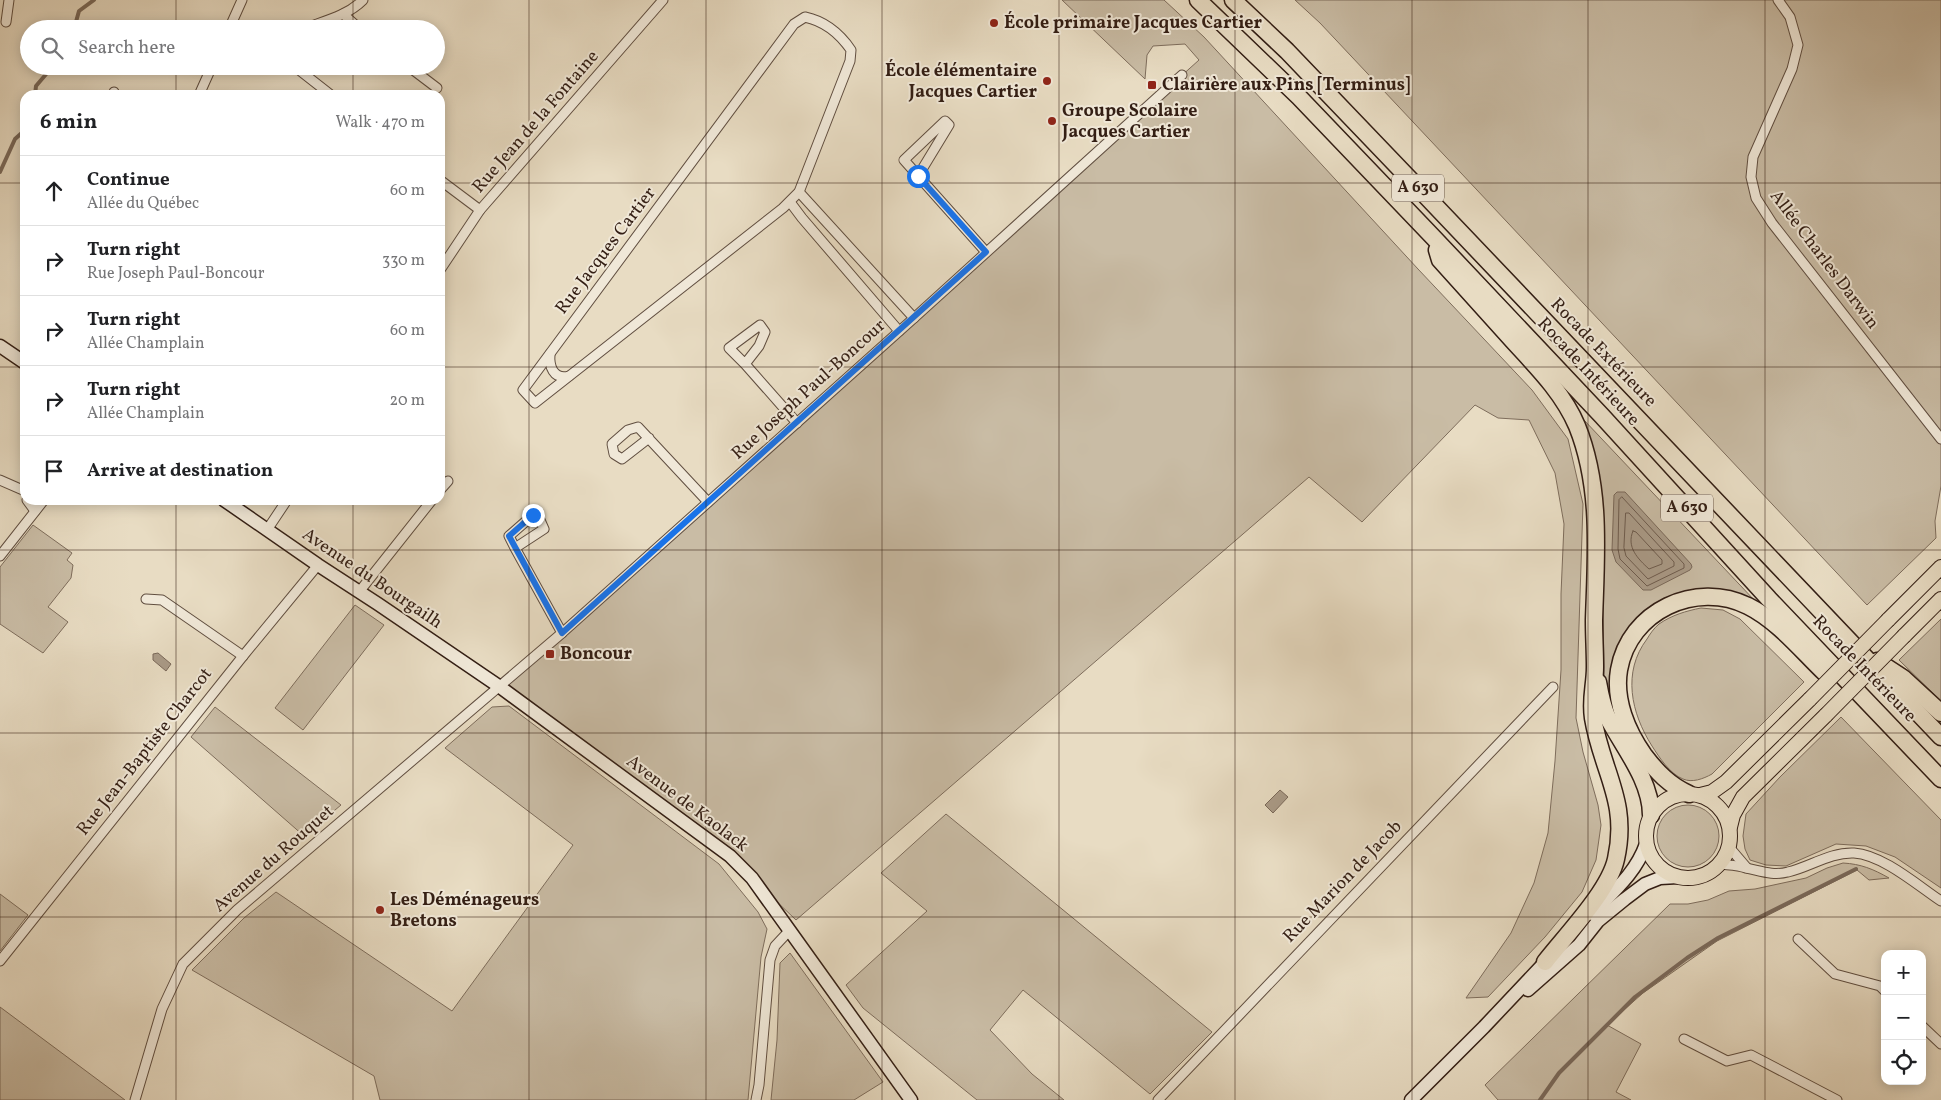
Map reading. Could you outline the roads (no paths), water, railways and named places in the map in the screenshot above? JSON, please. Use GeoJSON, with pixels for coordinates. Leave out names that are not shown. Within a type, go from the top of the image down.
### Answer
{"type":"FeatureCollection","features":[{"type":"Feature","properties":{"kind":"highway","name":"Rocade Intérieure"},"geometry":{"type":"LineString","coordinates":[[1198,0],[1299,97],[1433,236],[1602,416],[1769,599],[1940,779]]}},
{"type":"Feature","properties":{"kind":"highway","name":"Rocade Extérieure"},"geometry":{"type":"LineString","coordinates":[[1233,0],[1321,87],[1941,737]]}},
{"type":"Feature","properties":{"kind":"highway"},"geometry":{"type":"LineString","coordinates":[[1433,236],[1440,260],[1550,382],[1576,424],[1588,461],[1595,514],[1597,556],[1594,622],[1595,670],[1591,698],[1599,743],[1618,803],[1621,835],[1616,862],[1604,888],[1545,962]]}},
{"type":"Feature","properties":{"kind":"highway"},"geometry":{"type":"LineString","coordinates":[[1694,794],[1676,788],[1662,777],[1638,746],[1627,723],[1619,696],[1619,670],[1628,644],[1650,617],[1666,606],[1696,596],[1729,599],[1763,615],[1940,779]]}},
{"type":"Feature","properties":{"kind":"highway"},"geometry":{"type":"LineString","coordinates":[[1855,647],[1903,678],[1941,713]]}},
{"type":"Feature","properties":{"kind":"highway"},"geometry":{"type":"LineString","coordinates":[[1595,670],[1606,713],[1646,787],[1651,802],[1651,815]]}},
{"type":"Feature","properties":{"kind":"main road"},"geometry":{"type":"LineString","coordinates":[[0,346],[20,360]]}},
{"type":"Feature","properties":{"kind":"main road","name":"Avenue du Bourgailh"},"geometry":{"type":"LineString","coordinates":[[231,505],[318,566],[378,604],[500,687]]}},
{"type":"Feature","properties":{"kind":"main road"},"geometry":{"type":"LineString","coordinates":[[1411,1100],[1484,1027],[1633,871],[1642,857],[1646,844],[1646,829],[1651,815],[1658,806],[1667,799],[1678,795],[1712,792],[1726,782],[1941,567]]}},
{"type":"Feature","properties":{"kind":"main road"},"geometry":{"type":"LineString","coordinates":[[1484,1027],[1579,945],[1598,921],[1645,884],[1660,878],[1692,878],[1705,875],[1720,864],[1729,847],[1733,815],[1743,797],[1941,598]]}},
{"type":"Feature","properties":{"kind":"main road","name":"Avenue de Kaolack"},"geometry":{"type":"LineString","coordinates":[[500,687],[730,856],[752,878],[911,1100]]}},
{"type":"Feature","properties":{"kind":"main road"},"geometry":{"type":"LineString","coordinates":[[1694,794],[1710,800],[1719,807],[1726,816],[1730,827]]}},
{"type":"Feature","properties":{"kind":"main road"},"geometry":{"type":"LineString","coordinates":[[1646,844],[1650,855],[1657,865],[1667,873],[1678,878]]}},
{"type":"Feature","properties":{"kind":"street"},"geometry":{"type":"LineString","coordinates":[[6,22],[9,0]]}},
{"type":"Feature","properties":{"kind":"street"},"geometry":{"type":"LineString","coordinates":[[233,20],[242,0]]}},
{"type":"Feature","properties":{"kind":"street"},"geometry":{"type":"LineString","coordinates":[[327,20],[353,9],[363,0]]}},
{"type":"Feature","properties":{"kind":"street","name":"Rue Jean de la Fontaine"},"geometry":{"type":"LineString","coordinates":[[445,262],[480,210],[663,0]]}},
{"type":"Feature","properties":{"kind":"street","name":"Allée Charles Darwin"},"geometry":{"type":"LineString","coordinates":[[1778,0],[1790,17],[1798,45],[1792,69],[1753,157],[1751,177],[1756,198],[1772,223],[1941,439]]}},
{"type":"Feature","properties":{"kind":"street"},"geometry":{"type":"LineString","coordinates":[[343,14],[350,20]]}},
{"type":"Feature","properties":{"kind":"street","name":"Rue Jacques Cartier"},"geometry":{"type":"LineString","coordinates":[[805,17],[817,20],[844,39],[851,50],[850,61],[799,192],[790,202],[535,403],[522,390],[794,24],[805,17]]}},
{"type":"Feature","properties":{"kind":"street"},"geometry":{"type":"LineString","coordinates":[[201,90],[208,75]]}},
{"type":"Feature","properties":{"kind":"street"},"geometry":{"type":"LineString","coordinates":[[305,75],[325,90]]}},
{"type":"Feature","properties":{"kind":"street"},"geometry":{"type":"LineString","coordinates":[[420,75],[437,88]]}},
{"type":"Feature","properties":{"kind":"street","name":"Rue Joseph Paul-Boncour"},"geometry":{"type":"LineString","coordinates":[[500,687],[797,423],[1182,75]]}},
{"type":"Feature","properties":{"kind":"street"},"geometry":{"type":"LineString","coordinates":[[918,176],[949,125],[945,121],[904,160],[918,176],[986,252]]}},
{"type":"Feature","properties":{"kind":"street"},"geometry":{"type":"LineString","coordinates":[[445,184],[480,210]]}},
{"type":"Feature","properties":{"kind":"street"},"geometry":{"type":"LineString","coordinates":[[799,192],[914,318]]}},
{"type":"Feature","properties":{"kind":"street"},"geometry":{"type":"LineString","coordinates":[[790,202],[899,331]]}},
{"type":"Feature","properties":{"kind":"street"},"geometry":{"type":"LineString","coordinates":[[550,353],[549,364],[552,370],[557,375],[563,377],[570,375]]}},
{"type":"Feature","properties":{"kind":"street"},"geometry":{"type":"LineString","coordinates":[[745,364],[797,423]]}},
{"type":"Feature","properties":{"kind":"street"},"geometry":{"type":"LineString","coordinates":[[649,438],[708,502]]}},
{"type":"Feature","properties":{"kind":"street"},"geometry":{"type":"LineString","coordinates":[[0,480],[20,489]]}},
{"type":"Feature","properties":{"kind":"street"},"geometry":{"type":"LineString","coordinates":[[445,484],[448,481]]}},
{"type":"Feature","properties":{"kind":"street"},"geometry":{"type":"LineString","coordinates":[[31,505],[35,511]]}},
{"type":"Feature","properties":{"kind":"street"},"geometry":{"type":"LineString","coordinates":[[0,556],[40,505]]}},
{"type":"Feature","properties":{"kind":"street"},"geometry":{"type":"LineString","coordinates":[[267,530],[284,505]]}},
{"type":"Feature","properties":{"kind":"street"},"geometry":{"type":"LineString","coordinates":[[359,592],[428,505]]}},
{"type":"Feature","properties":{"kind":"street"},"geometry":{"type":"LineString","coordinates":[[515,548],[562,633]]}},
{"type":"Feature","properties":{"kind":"street","name":"Rue Jean-Baptiste Charcot"},"geometry":{"type":"LineString","coordinates":[[0,961],[243,656],[318,566]]}},
{"type":"Feature","properties":{"kind":"street"},"geometry":{"type":"LineString","coordinates":[[146,599],[162,600],[243,656]]}},
{"type":"Feature","properties":{"kind":"street","name":"Avenue du Rouquet"},"geometry":{"type":"LineString","coordinates":[[135,1100],[162,1009],[183,964],[237,910],[500,687]]}},
{"type":"Feature","properties":{"kind":"street","name":"Rue Marion de Jacob"},"geometry":{"type":"LineString","coordinates":[[1158,1100],[1553,687]]}},
{"type":"Feature","properties":{"kind":"street"},"geometry":{"type":"LineString","coordinates":[[1729,847],[1747,868]]}},
{"type":"Feature","properties":{"kind":"street"},"geometry":{"type":"LineString","coordinates":[[1720,864],[1747,868],[1761,873],[1786,873],[1804,868],[1830,856],[1854,853],[1880,860],[1941,901]]}},
{"type":"Feature","properties":{"kind":"street"},"geometry":{"type":"LineString","coordinates":[[756,1100],[770,960],[775,946],[789,931]]}},
{"type":"Feature","properties":{"kind":"street"},"geometry":{"type":"LineString","coordinates":[[1798,939],[1835,974],[1881,987]]}},
{"type":"Feature","properties":{"kind":"street"},"geometry":{"type":"LineString","coordinates":[[1926,1030],[1941,1044]]}},
{"type":"Feature","properties":{"kind":"street"},"geometry":{"type":"LineString","coordinates":[[1684,1039],[1727,1061],[1751,1055],[1836,1100]]}},
{"type":"Feature","properties":{"kind":"water"},"geometry":{"type":"Polygon","coordinates":[[[1617,492],[1625,492],[1691,564],[1690,570],[1651,590],[1643,590],[1616,562],[1612,550],[1614,495],[1617,492]]]}},
{"type":"Feature","properties":{"kind":"water"},"geometry":{"type":"Polygon","coordinates":[[[158,653],[171,664],[166,671],[153,660],[153,654],[158,653]]]}},
{"type":"Feature","properties":{"kind":"water"},"geometry":{"type":"Polygon","coordinates":[[[1280,790],[1288,797],[1273,813],[1265,805],[1280,790]]]}},
{"type":"Feature","properties":{"kind":"waterway"},"geometry":{"type":"LineString","coordinates":[[76,20],[79,11],[94,0]]}},
{"type":"Feature","properties":{"kind":"waterway"},"geometry":{"type":"LineString","coordinates":[[36,90],[36,86],[45,75]]}},
{"type":"Feature","properties":{"kind":"waterway"},"geometry":{"type":"LineString","coordinates":[[0,172],[15,139],[20,134]]}},
{"type":"Feature","properties":{"kind":"waterway"},"geometry":{"type":"LineString","coordinates":[[1540,1100],[1559,1073],[1635,997],[1687,958],[1718,938],[1856,869]]}},
{"type":"Feature","properties":{"kind":"place","name":"École primaire Jacques Cartier"},"geometry":{"type":"Point","coordinates":[994,23]}},
{"type":"Feature","properties":{"kind":"place","name":"École élémentaire Jacques Cartier"},"geometry":{"type":"Point","coordinates":[1047,81]}},
{"type":"Feature","properties":{"kind":"place","name":"Clairière aux Pins [Terminus]"},"geometry":{"type":"Point","coordinates":[1152,85]}},
{"type":"Feature","properties":{"kind":"place","name":"Groupe Scolaire Jacques Cartier"},"geometry":{"type":"Point","coordinates":[1052,121]}},
{"type":"Feature","properties":{"kind":"place","name":"Boncour"},"geometry":{"type":"Point","coordinates":[550,654]}},
{"type":"Feature","properties":{"kind":"place","name":"Les Déménageurs Bretons"},"geometry":{"type":"Point","coordinates":[380,910]}}]}
